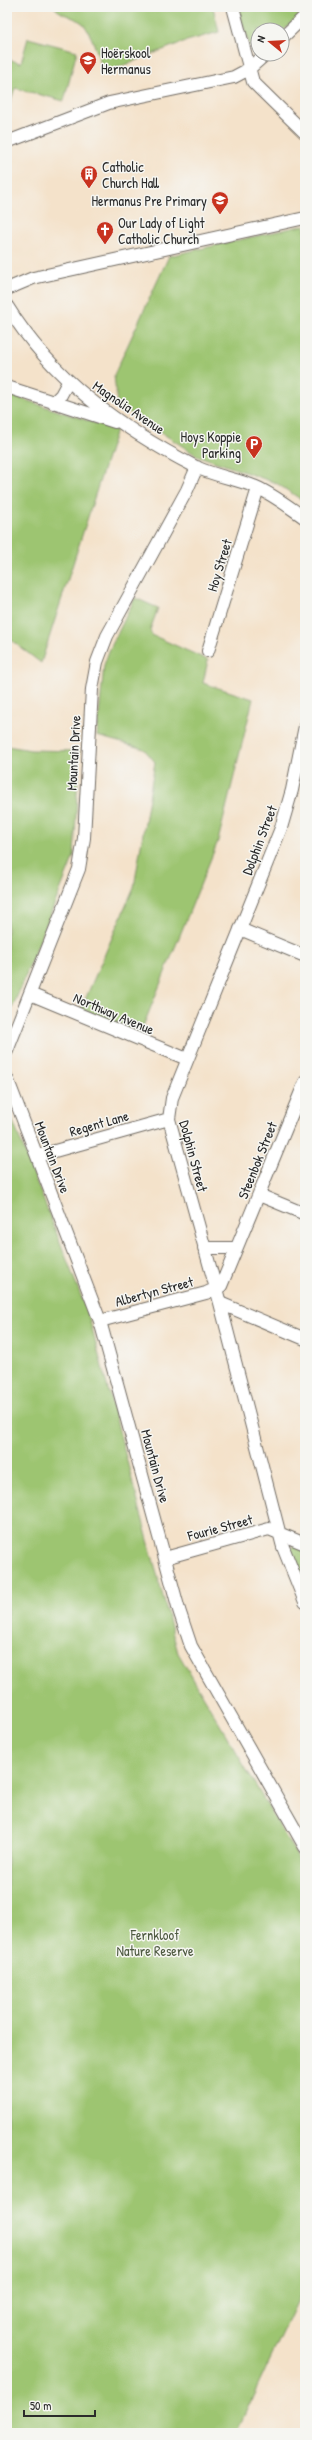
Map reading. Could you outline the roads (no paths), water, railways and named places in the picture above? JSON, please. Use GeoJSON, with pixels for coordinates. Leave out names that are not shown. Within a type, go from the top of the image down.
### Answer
{"type":"FeatureCollection","features":[{"type":"Feature","properties":{"kind":"street"},"geometry":{"type":"LineString","coordinates":[[233,7],[253,82],[305,133]]}},
{"type":"Feature","properties":{"kind":"street"},"geometry":{"type":"LineString","coordinates":[[290,30],[305,16]]}},
{"type":"Feature","properties":{"kind":"street"},"geometry":{"type":"LineString","coordinates":[[7,142],[110,103],[234,77],[249,69],[257,62]]}},
{"type":"Feature","properties":{"kind":"street"},"geometry":{"type":"LineString","coordinates":[[7,289],[33,278],[305,218]]}},
{"type":"Feature","properties":{"kind":"street","name":"Magnolia Avenue"},"geometry":{"type":"LineString","coordinates":[[7,306],[38,349],[68,382],[120,422],[197,467],[258,488],[305,518]]}},
{"type":"Feature","properties":{"kind":"street"},"geometry":{"type":"LineString","coordinates":[[53,403],[68,382]]}},
{"type":"Feature","properties":{"kind":"street"},"geometry":{"type":"LineString","coordinates":[[7,386],[106,420],[120,422]]}},
{"type":"Feature","properties":{"kind":"street","name":"Mountain Drive"},"geometry":{"type":"LineString","coordinates":[[7,1052],[71,894],[82,858],[92,689],[98,658],[107,636],[187,490],[197,467]]}},
{"type":"Feature","properties":{"kind":"street","name":"Hoy Street"},"geometry":{"type":"LineString","coordinates":[[208,651],[258,488]]}},
{"type":"Feature","properties":{"kind":"street","name":"Dolphin Street"},"geometry":{"type":"LineString","coordinates":[[305,726],[287,810],[172,1098],[169,1119],[220,1303],[280,1534],[296,1582],[305,1602]]}},
{"type":"Feature","properties":{"kind":"street"},"geometry":{"type":"LineString","coordinates":[[240,929],[305,956]]}},
{"type":"Feature","properties":{"kind":"street","name":"Northway Avenue"},"geometry":{"type":"LineString","coordinates":[[30,994],[187,1059]]}},
{"type":"Feature","properties":{"kind":"street","name":"Mountain Drive"},"geometry":{"type":"LineString","coordinates":[[7,1078],[100,1321],[165,1558],[192,1646],[305,1846]]}},
{"type":"Feature","properties":{"kind":"street","name":"Steenbok Street"},"geometry":{"type":"LineString","coordinates":[[216,1289],[221,1286],[305,1085]]}},
{"type":"Feature","properties":{"kind":"street","name":"Regent Lane"},"geometry":{"type":"LineString","coordinates":[[37,1156],[169,1119]]}},
{"type":"Feature","properties":{"kind":"street"},"geometry":{"type":"LineString","coordinates":[[259,1195],[305,1214]]}},
{"type":"Feature","properties":{"kind":"street"},"geometry":{"type":"LineString","coordinates":[[204,1248],[236,1248]]}},
{"type":"Feature","properties":{"kind":"street","name":"Albertyn Street"},"geometry":{"type":"LineString","coordinates":[[100,1321],[216,1289]]}},
{"type":"Feature","properties":{"kind":"street"},"geometry":{"type":"LineString","coordinates":[[220,1303],[305,1339]]}},
{"type":"Feature","properties":{"kind":"street","name":"Fourie Street"},"geometry":{"type":"LineString","coordinates":[[165,1558],[269,1529],[305,1544]]}},
{"type":"Feature","properties":{"kind":"place","name":"Hoërskool Hermanus"},"geometry":{"type":"Point","coordinates":[88,75]}},
{"type":"Feature","properties":{"kind":"place","name":"Catholic Church Hall"},"geometry":{"type":"Point","coordinates":[89,189]}},
{"type":"Feature","properties":{"kind":"place","name":"Hermanus Pre Primary"},"geometry":{"type":"Point","coordinates":[220,215]}},
{"type":"Feature","properties":{"kind":"place","name":"Our Lady of Light Catholic Church"},"geometry":{"type":"Point","coordinates":[105,245]}},
{"type":"Feature","properties":{"kind":"place","name":"Hoys Koppie Parking"},"geometry":{"type":"Point","coordinates":[254,459]}},
{"type":"Feature","properties":{"kind":"park label","name":"Fernkloof Nature Reserve"},"geometry":{"type":"Point","coordinates":[155,1942]}}]}
